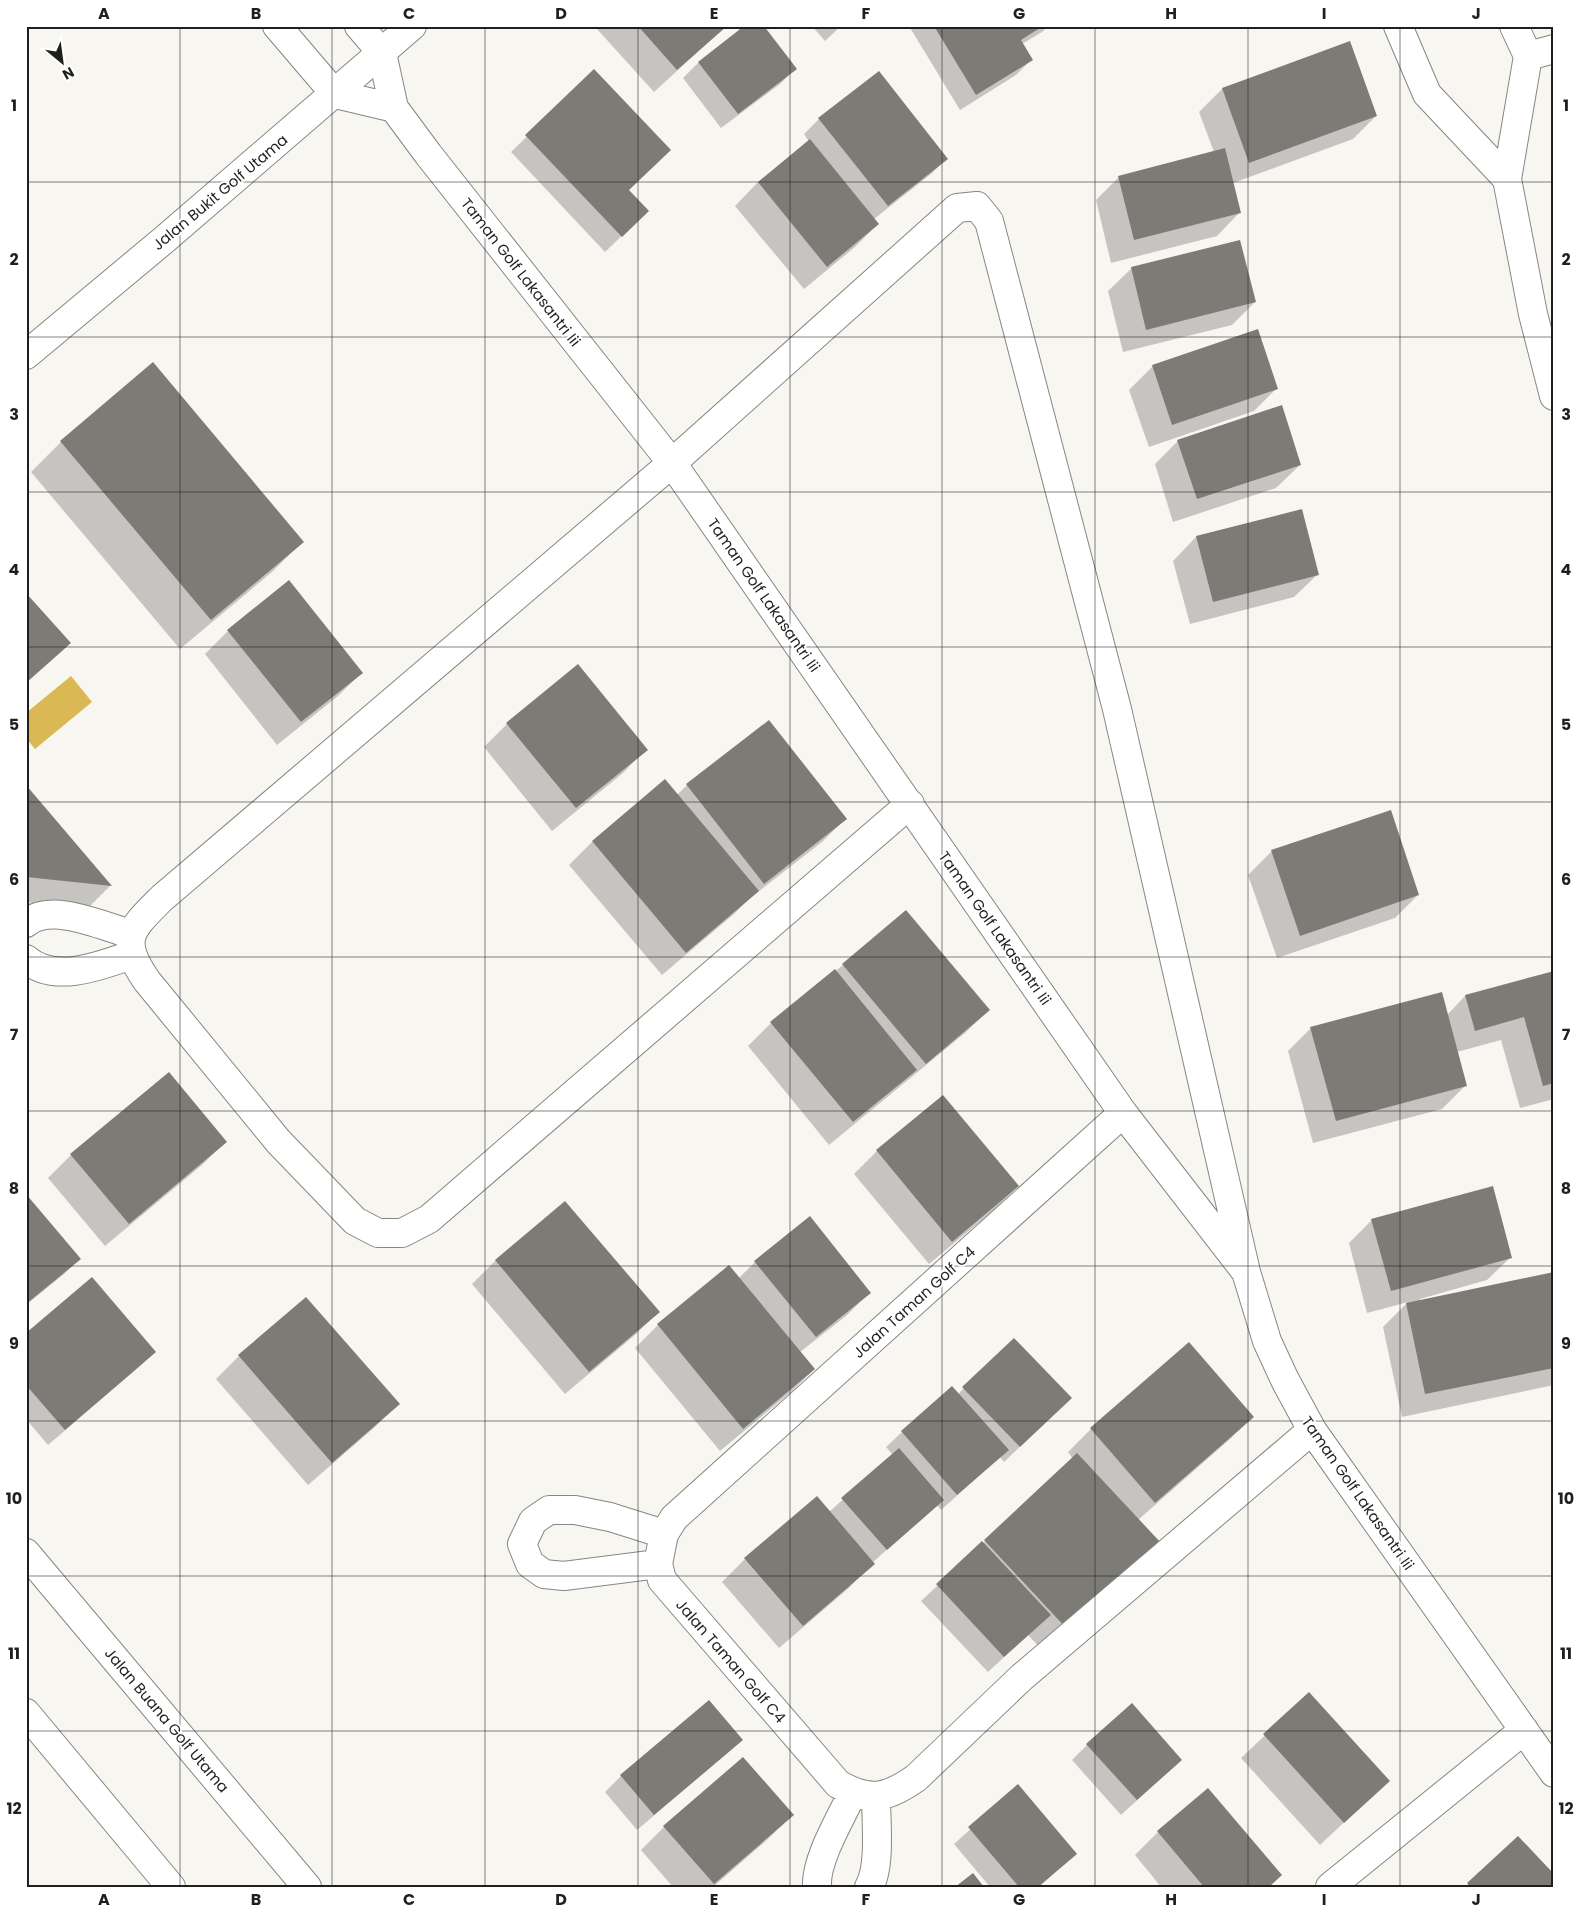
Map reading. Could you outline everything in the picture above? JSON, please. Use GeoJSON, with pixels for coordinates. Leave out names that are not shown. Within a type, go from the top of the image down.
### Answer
{"type":"FeatureCollection","features":[{"type":"Feature","properties":{"kind":"street"},"geometry":{"type":"LineString","coordinates":[[277,26],[335,94],[394,108]]}},
{"type":"Feature","properties":{"kind":"street"},"geometry":{"type":"LineString","coordinates":[[359,26],[382,53]]}},
{"type":"Feature","properties":{"kind":"street","name":"Jalan Bukit Golf Utama"},"geometry":{"type":"LineString","coordinates":[[26,355],[335,94],[412,26]]}},
{"type":"Feature","properties":{"kind":"street"},"geometry":{"type":"LineString","coordinates":[[1398,26],[1427,94],[1507,179]]}},
{"type":"Feature","properties":{"kind":"street"},"geometry":{"type":"LineString","coordinates":[[1514,26],[1528,56],[1507,179],[1544,313],[1554,396]]}},
{"type":"Feature","properties":{"kind":"street"},"geometry":{"type":"LineString","coordinates":[[1528,56],[1554,49]]}},
{"type":"Feature","properties":{"kind":"street","name":"Taman Golf Lakasantri Iii"},"geometry":{"type":"LineString","coordinates":[[382,53],[394,108],[428,154],[672,463],[1123,1113],[1246,1272],[1267,1341],[1285,1380],[1312,1430],[1554,1773]]}},
{"type":"Feature","properties":{"kind":"street"},"geometry":{"type":"LineString","coordinates":[[26,959],[34,966],[50,972],[74,970],[102,965],[131,944],[142,918],[162,898],[672,463],[957,208],[977,206],[989,221],[1118,709],[1246,1272]]}},
{"type":"Feature","properties":{"kind":"street"},"geometry":{"type":"LineString","coordinates":[[26,923],[44,914],[60,914],[131,944],[147,981],[278,1141],[355,1221],[378,1233],[402,1233],[430,1219],[910,804]]}},
{"type":"Feature","properties":{"kind":"street","name":"Jalan Taman Golf C4"},"geometry":{"type":"LineString","coordinates":[[864,1795],[838,1784],[662,1580],[658,1564],[664,1534],[674,1518],[1123,1113]]}},
{"type":"Feature","properties":{"kind":"street"},"geometry":{"type":"LineString","coordinates":[[864,1795],[898,1791],[916,1778],[1022,1677],[1312,1430]]}},
{"type":"Feature","properties":{"kind":"street"},"geometry":{"type":"LineString","coordinates":[[658,1564],[564,1576],[544,1574],[530,1564],[522,1544],[533,1521],[549,1510],[575,1510],[610,1517],[664,1534]]}},
{"type":"Feature","properties":{"kind":"street","name":"Jalan Buana Golf Utama"},"geometry":{"type":"LineString","coordinates":[[26,1553],[307,1887]]}},
{"type":"Feature","properties":{"kind":"street"},"geometry":{"type":"LineString","coordinates":[[26,1713],[171,1887]]}},
{"type":"Feature","properties":{"kind":"street"},"geometry":{"type":"LineString","coordinates":[[1330,1887],[1524,1730]]}},
{"type":"Feature","properties":{"kind":"street"},"geometry":{"type":"LineString","coordinates":[[817,1887],[816,1876],[821,1862],[864,1795]]}},
{"type":"Feature","properties":{"kind":"street"},"geometry":{"type":"LineString","coordinates":[[864,1795],[877,1855],[872,1882],[869,1887]]}},
{"type":"Feature","properties":{"kind":"shaded area"},"geometry":{"type":"Polygon","coordinates":[[[71,676],[92,702],[35,749],[26,738],[26,713],[71,676]]]}},
{"type":"Feature","properties":{"kind":"building"},"geometry":{"type":"Polygon","coordinates":[[[638,26],[727,26],[677,70],[638,26]]]}},
{"type":"Feature","properties":{"kind":"building"},"geometry":{"type":"Polygon","coordinates":[[[744,26],[764,26],[797,69],[738,114],[698,62],[744,26]]]}},
{"type":"Feature","properties":{"kind":"building"},"geometry":{"type":"Polygon","coordinates":[[[934,26],[1043,26],[1021,40],[1033,60],[976,95],[934,26]]]}},
{"type":"Feature","properties":{"kind":"building"},"geometry":{"type":"Polygon","coordinates":[[[1350,41],[1377,116],[1249,163],[1222,88],[1350,41]]]}},
{"type":"Feature","properties":{"kind":"building"},"geometry":{"type":"Polygon","coordinates":[[[594,69],[671,150],[629,190],[649,211],[622,237],[525,135],[594,69]]]}},
{"type":"Feature","properties":{"kind":"building"},"geometry":{"type":"Polygon","coordinates":[[[879,71],[948,159],[888,206],[818,118],[879,71]]]}},
{"type":"Feature","properties":{"kind":"building"},"geometry":{"type":"Polygon","coordinates":[[[810,139],[879,224],[827,267],[758,182],[810,139]]]}},
{"type":"Feature","properties":{"kind":"building"},"geometry":{"type":"Polygon","coordinates":[[[1225,148],[1241,213],[1134,240],[1118,176],[1225,148]]]}},
{"type":"Feature","properties":{"kind":"building"},"geometry":{"type":"Polygon","coordinates":[[[1240,240],[1256,302],[1146,330],[1131,267],[1240,240]]]}},
{"type":"Feature","properties":{"kind":"building"},"geometry":{"type":"Polygon","coordinates":[[[1258,329],[1278,389],[1172,425],[1152,365],[1258,329]]]}},
{"type":"Feature","properties":{"kind":"building"},"geometry":{"type":"Polygon","coordinates":[[[153,362],[304,542],[211,620],[60,441],[153,362]]]}},
{"type":"Feature","properties":{"kind":"building"},"geometry":{"type":"Polygon","coordinates":[[[1282,405],[1301,465],[1197,499],[1177,440],[1282,405]]]}},
{"type":"Feature","properties":{"kind":"building"},"geometry":{"type":"Polygon","coordinates":[[[1302,509],[1319,575],[1213,602],[1196,536],[1302,509]]]}},
{"type":"Feature","properties":{"kind":"building"},"geometry":{"type":"Polygon","coordinates":[[[289,580],[363,673],[301,722],[227,630],[289,580]]]}},
{"type":"Feature","properties":{"kind":"building"},"geometry":{"type":"Polygon","coordinates":[[[26,593],[71,643],[26,683],[26,593]]]}},
{"type":"Feature","properties":{"kind":"building"},"geometry":{"type":"Polygon","coordinates":[[[578,664],[648,750],[576,808],[506,723],[578,664]]]}},
{"type":"Feature","properties":{"kind":"building"},"geometry":{"type":"Polygon","coordinates":[[[769,720],[847,819],[764,884],[686,784],[769,720]]]}},
{"type":"Feature","properties":{"kind":"building"},"geometry":{"type":"Polygon","coordinates":[[[665,779],[759,891],[686,953],[592,841],[665,779]]]}},
{"type":"Feature","properties":{"kind":"building"},"geometry":{"type":"Polygon","coordinates":[[[26,785],[112,886],[26,877],[26,785]]]}},
{"type":"Feature","properties":{"kind":"building"},"geometry":{"type":"Polygon","coordinates":[[[1391,810],[1419,895],[1300,936],[1271,850],[1391,810]]]}},
{"type":"Feature","properties":{"kind":"building"},"geometry":{"type":"Polygon","coordinates":[[[906,910],[990,1010],[926,1064],[842,964],[906,910]]]}},
{"type":"Feature","properties":{"kind":"building"},"geometry":{"type":"Polygon","coordinates":[[[835,969],[917,1070],[853,1122],[770,1022],[835,969]]]}},
{"type":"Feature","properties":{"kind":"building"},"geometry":{"type":"Polygon","coordinates":[[[1554,971],[1554,1083],[1543,1086],[1524,1017],[1475,1031],[1465,995],[1554,971]]]}},
{"type":"Feature","properties":{"kind":"building"},"geometry":{"type":"Polygon","coordinates":[[[1442,992],[1467,1086],[1336,1121],[1310,1027],[1442,992]]]}},
{"type":"Feature","properties":{"kind":"building"},"geometry":{"type":"Polygon","coordinates":[[[169,1072],[227,1142],[129,1224],[70,1154],[169,1072]]]}},
{"type":"Feature","properties":{"kind":"building"},"geometry":{"type":"Polygon","coordinates":[[[943,1095],[1019,1186],[952,1242],[876,1150],[943,1095]]]}},
{"type":"Feature","properties":{"kind":"building"},"geometry":{"type":"Polygon","coordinates":[[[1493,1186],[1512,1258],[1391,1291],[1371,1219],[1493,1186]]]}},
{"type":"Feature","properties":{"kind":"building"},"geometry":{"type":"Polygon","coordinates":[[[26,1194],[81,1259],[26,1304],[26,1194]]]}},
{"type":"Feature","properties":{"kind":"building"},"geometry":{"type":"Polygon","coordinates":[[[565,1201],[660,1312],[589,1372],[495,1260],[565,1201]]]}},
{"type":"Feature","properties":{"kind":"building"},"geometry":{"type":"Polygon","coordinates":[[[810,1216],[871,1293],[816,1337],[754,1261],[810,1216]]]}},
{"type":"Feature","properties":{"kind":"building"},"geometry":{"type":"Polygon","coordinates":[[[729,1265],[815,1369],[743,1429],[657,1324],[729,1265]]]}},
{"type":"Feature","properties":{"kind":"building"},"geometry":{"type":"Polygon","coordinates":[[[1554,1272],[1554,1368],[1425,1394],[1406,1303],[1554,1272]]]}},
{"type":"Feature","properties":{"kind":"building"},"geometry":{"type":"Polygon","coordinates":[[[92,1277],[156,1352],[65,1430],[26,1385],[26,1333],[92,1277]]]}},
{"type":"Feature","properties":{"kind":"building"},"geometry":{"type":"Polygon","coordinates":[[[306,1297],[400,1404],[332,1463],[238,1355],[306,1297]]]}},
{"type":"Feature","properties":{"kind":"building"},"geometry":{"type":"Polygon","coordinates":[[[1014,1338],[1072,1398],[1020,1447],[962,1387],[1014,1338]]]}},
{"type":"Feature","properties":{"kind":"building"},"geometry":{"type":"Polygon","coordinates":[[[1189,1342],[1254,1417],[1155,1503],[1090,1428],[1189,1342]]]}},
{"type":"Feature","properties":{"kind":"building"},"geometry":{"type":"Polygon","coordinates":[[[952,1386],[1009,1450],[957,1495],[901,1431],[952,1386]]]}},
{"type":"Feature","properties":{"kind":"building"},"geometry":{"type":"Polygon","coordinates":[[[899,1448],[944,1500],[887,1550],[841,1498],[899,1448]]]}},
{"type":"Feature","properties":{"kind":"building"},"geometry":{"type":"Polygon","coordinates":[[[1077,1453],[1162,1544],[1068,1630],[984,1540],[1077,1453]]]}},
{"type":"Feature","properties":{"kind":"building"},"geometry":{"type":"Polygon","coordinates":[[[817,1496],[875,1564],[803,1626],[744,1558],[817,1496]]]}},
{"type":"Feature","properties":{"kind":"building"},"geometry":{"type":"Polygon","coordinates":[[[982,1541],[1051,1615],[1004,1657],[936,1584],[982,1541]]]}},
{"type":"Feature","properties":{"kind":"building"},"geometry":{"type":"Polygon","coordinates":[[[1309,1692],[1390,1781],[1344,1823],[1263,1734],[1309,1692]]]}},
{"type":"Feature","properties":{"kind":"building"},"geometry":{"type":"Polygon","coordinates":[[[709,1700],[743,1740],[654,1815],[620,1775],[709,1700]]]}},
{"type":"Feature","properties":{"kind":"building"},"geometry":{"type":"Polygon","coordinates":[[[1132,1703],[1182,1760],[1137,1800],[1086,1744],[1132,1703]]]}},
{"type":"Feature","properties":{"kind":"building"},"geometry":{"type":"Polygon","coordinates":[[[743,1757],[794,1815],[714,1884],[663,1826],[743,1757]]]}},
{"type":"Feature","properties":{"kind":"building"},"geometry":{"type":"Polygon","coordinates":[[[1018,1784],[1077,1854],[1038,1887],[1019,1887],[968,1827],[1018,1784]]]}},
{"type":"Feature","properties":{"kind":"building"},"geometry":{"type":"Polygon","coordinates":[[[1208,1788],[1282,1875],[1269,1887],[1204,1887],[1157,1831],[1208,1788]]]}},
{"type":"Feature","properties":{"kind":"building"},"geometry":{"type":"Polygon","coordinates":[[[1518,1836],[1554,1874],[1554,1887],[1470,1887],[1467,1883],[1518,1836]]]}},
{"type":"Feature","properties":{"kind":"building"},"geometry":{"type":"Polygon","coordinates":[[[973,1873],[984,1887],[955,1887],[973,1873]]]}}]}
